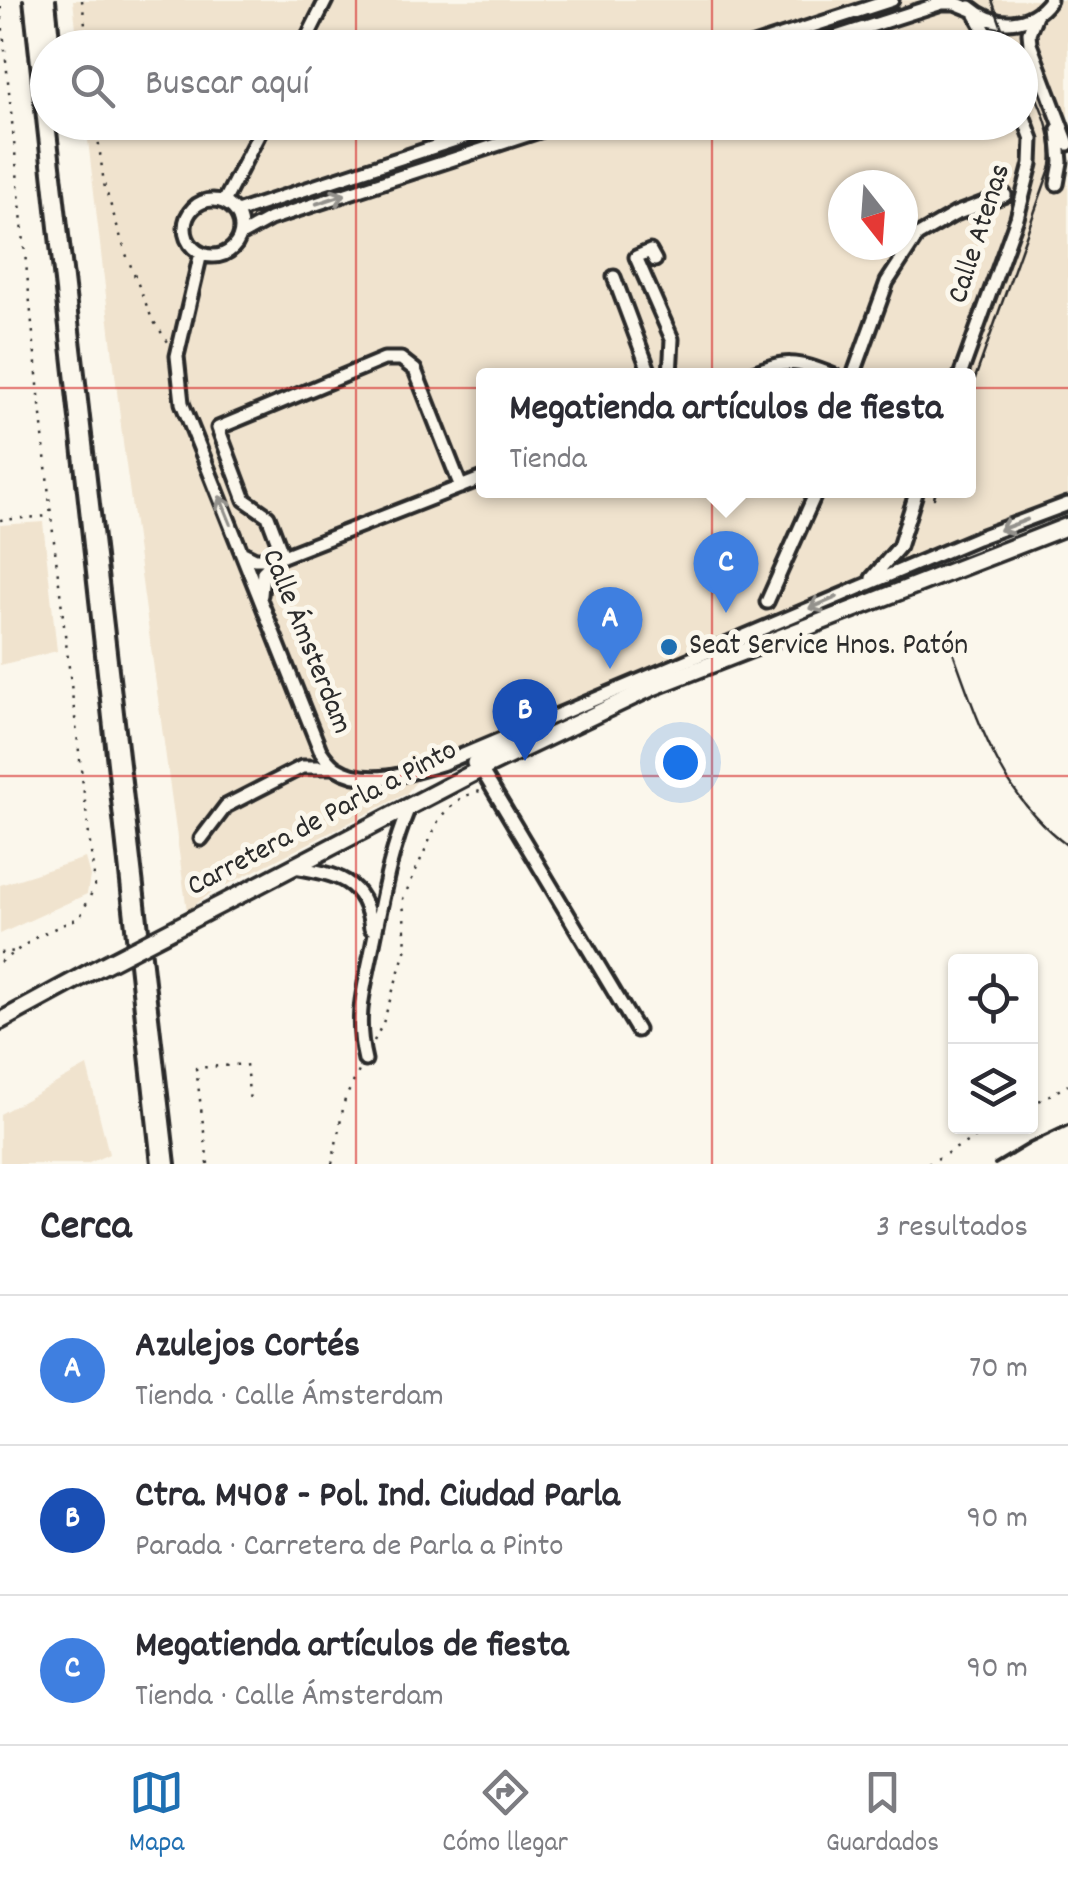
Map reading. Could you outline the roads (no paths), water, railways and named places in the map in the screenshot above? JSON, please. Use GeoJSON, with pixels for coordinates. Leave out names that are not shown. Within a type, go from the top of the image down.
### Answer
{"type":"FeatureCollection","features":[{"type":"Feature","properties":{"kind":"main road","name":"Carretera de Parla a Pinto"},"geometry":{"type":"LineString","coordinates":[[0,1021],[481,768],[653,687],[1068,526]]}},
{"type":"Feature","properties":{"kind":"main road"},"geometry":{"type":"LineString","coordinates":[[416,803],[516,734]]}},
{"type":"Feature","properties":{"kind":"street"},"geometry":{"type":"LineString","coordinates":[[311,30],[326,0]]}},
{"type":"Feature","properties":{"kind":"street"},"geometry":{"type":"LineString","coordinates":[[800,30],[892,0]]}},
{"type":"Feature","properties":{"kind":"street"},"geometry":{"type":"LineString","coordinates":[[1030,30],[1036,15],[1050,0]]}},
{"type":"Feature","properties":{"kind":"street"},"geometry":{"type":"LineString","coordinates":[[858,30],[942,3],[970,7],[1001,22],[1036,15]]}},
{"type":"Feature","properties":{"kind":"street"},"geometry":{"type":"LineString","coordinates":[[970,7],[984,30]]}},
{"type":"Feature","properties":{"kind":"street"},"geometry":{"type":"LineString","coordinates":[[1038,66],[1068,144]]}},
{"type":"Feature","properties":{"kind":"street","name":"Calle Atenas"},"geometry":{"type":"LineString","coordinates":[[1056,184],[1061,162],[1057,118]]}},
{"type":"Feature","properties":{"kind":"street"},"geometry":{"type":"LineString","coordinates":[[224,202],[256,140]]}},
{"type":"Feature","properties":{"kind":"street"},"geometry":{"type":"LineString","coordinates":[[237,212],[455,140]]}},
{"type":"Feature","properties":{"kind":"street"},"geometry":{"type":"LineString","coordinates":[[241,236],[270,219],[511,140]]}},
{"type":"Feature","properties":{"kind":"street","name":"Calle Atenas"},"geometry":{"type":"LineString","coordinates":[[963,368],[1019,209],[1031,164],[1031,140]]}},
{"type":"Feature","properties":{"kind":"street"},"geometry":{"type":"LineString","coordinates":[[856,368],[887,282],[917,236],[955,214],[1025,187]]}},
{"type":"Feature","properties":{"kind":"street"},"geometry":{"type":"LineString","coordinates":[[1005,195],[1016,201],[1019,209]]}},
{"type":"Feature","properties":{"kind":"street"},"geometry":{"type":"LineString","coordinates":[[205,200],[224,202],[237,212],[242,223],[241,236],[229,252],[201,254],[187,240],[186,221],[190,212],[205,200]]}},
{"type":"Feature","properties":{"kind":"street"},"geometry":{"type":"LineString","coordinates":[[656,260],[650,252],[636,258],[672,339],[670,368]]}},
{"type":"Feature","properties":{"kind":"street","name":"Calle Ámsterdam"},"geometry":{"type":"LineString","coordinates":[[201,254],[177,356],[182,403],[320,750],[334,768],[352,774],[379,778],[444,763],[977,538],[1068,504]]}},
{"type":"Feature","properties":{"kind":"street"},"geometry":{"type":"LineString","coordinates":[[614,277],[648,368]]}},
{"type":"Feature","properties":{"kind":"street"},"geometry":{"type":"LineString","coordinates":[[280,558],[268,516],[244,500],[218,428],[384,358],[402,360],[415,370],[461,487]]}},
{"type":"Feature","properties":{"kind":"street"},"geometry":{"type":"LineString","coordinates":[[765,368],[798,362],[814,368]]}},
{"type":"Feature","properties":{"kind":"street"},"geometry":{"type":"LineString","coordinates":[[242,552],[255,560],[280,558],[476,481]]}},
{"type":"Feature","properties":{"kind":"street"},"geometry":{"type":"LineString","coordinates":[[1048,511],[1068,494]]}},
{"type":"Feature","properties":{"kind":"street"},"geometry":{"type":"LineString","coordinates":[[767,602],[813,498]]}},
{"type":"Feature","properties":{"kind":"street"},"geometry":{"type":"LineString","coordinates":[[861,587],[899,547],[914,498]]}},
{"type":"Feature","properties":{"kind":"street"},"geometry":{"type":"LineString","coordinates":[[260,599],[264,572],[280,558]]}},
{"type":"Feature","properties":{"kind":"street"},"geometry":{"type":"LineString","coordinates":[[201,839],[226,806],[302,767],[334,768]]}},
{"type":"Feature","properties":{"kind":"street"},"geometry":{"type":"LineString","coordinates":[[481,768],[637,1030]]}},
{"type":"Feature","properties":{"kind":"street"},"geometry":{"type":"LineString","coordinates":[[365,1060],[359,1035],[360,1004],[385,878],[397,835],[416,803]]}},
{"type":"Feature","properties":{"kind":"street"},"geometry":{"type":"LineString","coordinates":[[293,867],[340,876],[352,884],[370,916],[373,944]]}},
{"type":"Feature","properties":{"kind":"tram line"},"geometry":{"type":"LineString","coordinates":[[992,0],[1003,30]]}},
{"type":"Feature","properties":{"kind":"tram line"},"geometry":{"type":"LineString","coordinates":[[976,376],[1051,166],[1050,138],[1038,101]]}},
{"type":"Feature","properties":{"kind":"tram line"},"geometry":{"type":"LineString","coordinates":[[946,633],[979,721],[1006,776],[1043,825],[1068,846]]}},
{"type":"Feature","properties":{"kind":"railway"},"geometry":{"type":"LineString","coordinates":[[23,0],[30,64]]}},
{"type":"Feature","properties":{"kind":"railway"},"geometry":{"type":"LineString","coordinates":[[56,0],[59,30]]}},
{"type":"Feature","properties":{"kind":"railway"},"geometry":{"type":"LineString","coordinates":[[38,140],[151,1164]]}},
{"type":"Feature","properties":{"kind":"railway"},"geometry":{"type":"LineString","coordinates":[[58,140],[176,1164]]}},
{"type":"Feature","properties":{"kind":"railway"},"geometry":{"type":"LineString","coordinates":[[995,1164],[1068,1125]]}},
{"type":"Feature","properties":{"kind":"place","name":"Megatienda artículos de fiesta"},"geometry":{"type":"Point","coordinates":[726,613]}},
{"type":"Feature","properties":{"kind":"place","name":"Seat Service Hnos. Patón"},"geometry":{"type":"Point","coordinates":[669,647]}},
{"type":"Feature","properties":{"kind":"place","name":"Azulejos Cortés"},"geometry":{"type":"Point","coordinates":[610,669]}},
{"type":"Feature","properties":{"kind":"place","name":"Ctra. M408 - Pol. Ind. Ciudad Parla"},"geometry":{"type":"Point","coordinates":[525,761]}}]}
